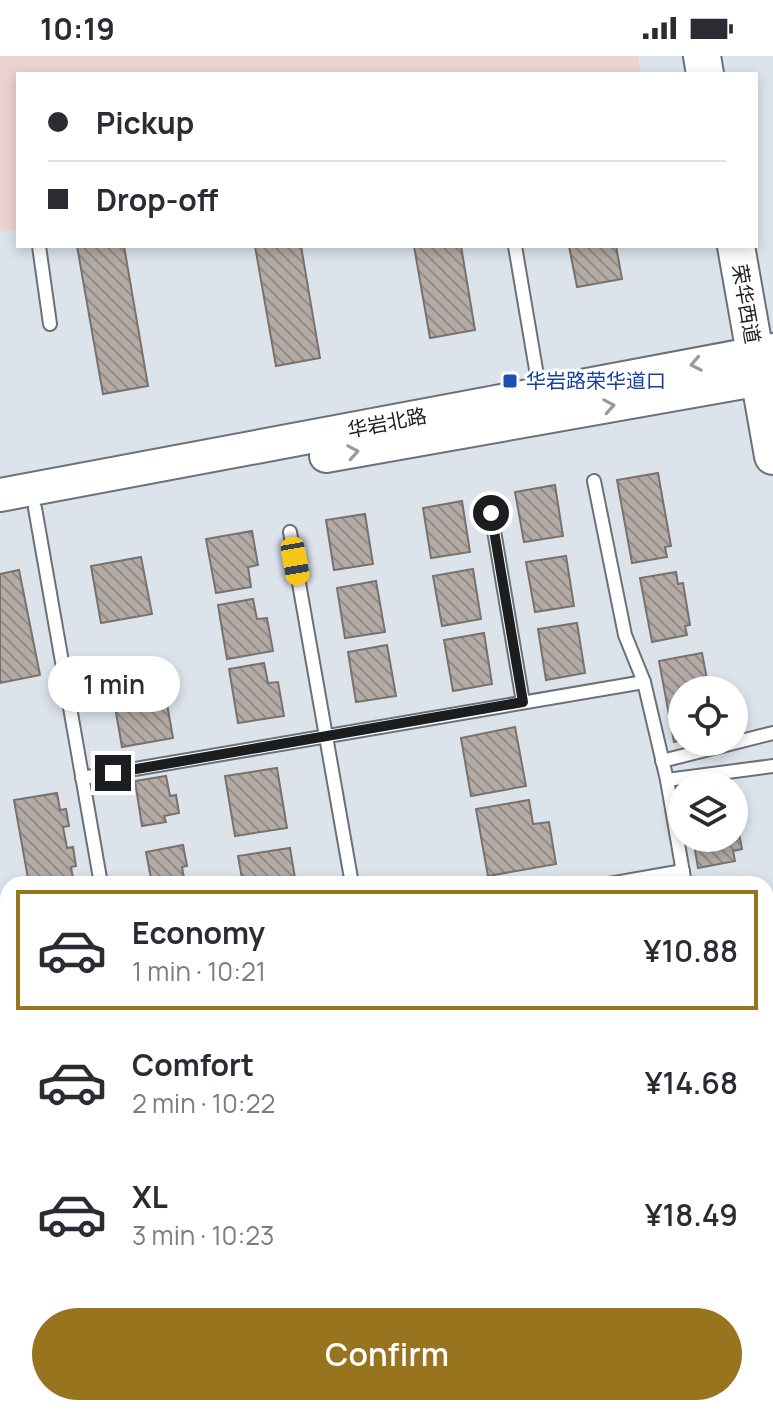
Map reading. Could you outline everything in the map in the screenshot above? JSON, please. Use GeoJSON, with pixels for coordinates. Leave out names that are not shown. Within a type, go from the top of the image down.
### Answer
{"type":"FeatureCollection","features":[{"type":"Feature","properties":{"kind":"main road","name":"荣华西道"},"geometry":{"type":"LineString","coordinates":[[736,248],[765,365],[773,456]]}},
{"type":"Feature","properties":{"kind":"street","name":"华岩北路"},"geometry":{"type":"LineString","coordinates":[[0,495],[540,394],[765,365]]}},
{"type":"Feature","properties":{"kind":"street","name":"华岩北路"},"geometry":{"type":"LineString","coordinates":[[0,514],[765,365]]}},
{"type":"Feature","properties":{"kind":"lane"},"geometry":{"type":"LineString","coordinates":[[39,248],[50,324]]}},
{"type":"Feature","properties":{"kind":"lane"},"geometry":{"type":"LineString","coordinates":[[515,248],[540,394]]}},
{"type":"Feature","properties":{"kind":"lane"},"geometry":{"type":"LineString","coordinates":[[594,481],[625,635],[644,682],[667,780],[684,876]]}},
{"type":"Feature","properties":{"kind":"lane"},"geometry":{"type":"LineString","coordinates":[[35,508],[100,876]]}},
{"type":"Feature","properties":{"kind":"lane"},"geometry":{"type":"LineString","coordinates":[[491,513],[523,702]]}},
{"type":"Feature","properties":{"kind":"lane"},"geometry":{"type":"LineString","coordinates":[[290,532],[351,876]]}},
{"type":"Feature","properties":{"kind":"lane"},"geometry":{"type":"LineString","coordinates":[[82,778],[644,682]]}},
{"type":"Feature","properties":{"kind":"lane"},"geometry":{"type":"LineString","coordinates":[[662,761],[773,733]]}},
{"type":"Feature","properties":{"kind":"lane"},"geometry":{"type":"LineString","coordinates":[[667,780],[773,766]]}},
{"type":"Feature","properties":{"kind":"shaded area"},"geometry":{"type":"Polygon","coordinates":[[[0,56],[638,56],[641,72],[16,72],[16,229],[0,232],[0,56]]]}},
{"type":"Feature","properties":{"kind":"building"},"geometry":{"type":"Polygon","coordinates":[[[77,248],[124,248],[148,386],[103,394],[77,248]]]}},
{"type":"Feature","properties":{"kind":"building"},"geometry":{"type":"Polygon","coordinates":[[[255,248],[301,248],[320,358],[276,366],[255,248]]]}},
{"type":"Feature","properties":{"kind":"building"},"geometry":{"type":"Polygon","coordinates":[[[414,248],[461,248],[475,330],[430,338],[414,248]]]}},
{"type":"Feature","properties":{"kind":"building"},"geometry":{"type":"Polygon","coordinates":[[[569,248],[616,248],[622,279],[577,287],[569,248]]]}},
{"type":"Feature","properties":{"kind":"building"},"geometry":{"type":"Polygon","coordinates":[[[658,473],[671,546],[665,547],[667,557],[632,563],[617,480],[658,473]]]}},
{"type":"Feature","properties":{"kind":"building"},"geometry":{"type":"Polygon","coordinates":[[[555,485],[563,536],[524,542],[515,492],[555,485]]]}},
{"type":"Feature","properties":{"kind":"building"},"geometry":{"type":"Polygon","coordinates":[[[462,501],[470,552],[431,558],[423,508],[462,501]]]}},
{"type":"Feature","properties":{"kind":"building"},"geometry":{"type":"Polygon","coordinates":[[[365,514],[373,564],[334,570],[326,520],[365,514]]]}},
{"type":"Feature","properties":{"kind":"building"},"geometry":{"type":"Polygon","coordinates":[[[252,531],[258,565],[248,567],[251,587],[216,593],[206,539],[252,531]]]}},
{"type":"Feature","properties":{"kind":"building"},"geometry":{"type":"Polygon","coordinates":[[[566,556],[574,606],[535,612],[526,562],[566,556]]]}},
{"type":"Feature","properties":{"kind":"building"},"geometry":{"type":"Polygon","coordinates":[[[141,557],[152,614],[101,623],[91,566],[141,557]]]}},
{"type":"Feature","properties":{"kind":"building"},"geometry":{"type":"Polygon","coordinates":[[[473,569],[481,619],[442,626],[433,576],[473,569]]]}},
{"type":"Feature","properties":{"kind":"building"},"geometry":{"type":"Polygon","coordinates":[[[19,570],[40,675],[0,683],[0,574],[19,570]]]}},
{"type":"Feature","properties":{"kind":"building"},"geometry":{"type":"Polygon","coordinates":[[[676,572],[678,584],[683,583],[690,625],[685,626],[687,635],[652,642],[640,578],[676,572]]]}},
{"type":"Feature","properties":{"kind":"building"},"geometry":{"type":"Polygon","coordinates":[[[376,581],[385,632],[345,638],[337,588],[376,581]]]}},
{"type":"Feature","properties":{"kind":"building"},"geometry":{"type":"Polygon","coordinates":[[[253,599],[257,619],[267,618],[273,651],[227,659],[218,605],[253,599]]]}},
{"type":"Feature","properties":{"kind":"building"},"geometry":{"type":"Polygon","coordinates":[[[577,623],[585,673],[546,680],[538,629],[577,623]]]}},
{"type":"Feature","properties":{"kind":"building"},"geometry":{"type":"Polygon","coordinates":[[[484,633],[492,684],[453,691],[444,640],[484,633]]]}},
{"type":"Feature","properties":{"kind":"building"},"geometry":{"type":"Polygon","coordinates":[[[387,645],[396,696],[356,702],[348,652],[387,645]]]}},
{"type":"Feature","properties":{"kind":"building"},"geometry":{"type":"Polygon","coordinates":[[[702,653],[706,676],[668,676],[668,710],[659,661],[702,653]]]}},
{"type":"Feature","properties":{"kind":"building"},"geometry":{"type":"Polygon","coordinates":[[[264,663],[268,683],[278,682],[284,716],[238,723],[229,669],[264,663]]]}},
{"type":"Feature","properties":{"kind":"building"},"geometry":{"type":"Polygon","coordinates":[[[163,681],[173,738],[122,747],[112,690],[163,681]]]}},
{"type":"Feature","properties":{"kind":"building"},"geometry":{"type":"Polygon","coordinates":[[[515,727],[526,786],[471,796],[461,738],[515,727]]]}},
{"type":"Feature","properties":{"kind":"building"},"geometry":{"type":"Polygon","coordinates":[[[277,768],[287,828],[235,836],[225,776],[277,768]]]}},
{"type":"Feature","properties":{"kind":"building"},"geometry":{"type":"Polygon","coordinates":[[[166,776],[170,796],[176,795],[179,813],[164,816],[166,822],[142,826],[135,781],[166,776]]]}},
{"type":"Feature","properties":{"kind":"building"},"geometry":{"type":"Polygon","coordinates":[[[57,793],[60,810],[66,809],[69,826],[63,827],[67,848],[73,847],[76,866],[71,867],[73,876],[28,876],[14,800],[57,793]]]}},
{"type":"Feature","properties":{"kind":"building"},"geometry":{"type":"Polygon","coordinates":[[[529,800],[533,824],[549,822],[556,864],[488,876],[476,809],[529,800]]]}},
{"type":"Feature","properties":{"kind":"building"},"geometry":{"type":"Polygon","coordinates":[[[183,845],[187,866],[182,867],[184,876],[150,876],[146,852],[183,845]]]}},
{"type":"Feature","properties":{"kind":"building"},"geometry":{"type":"Polygon","coordinates":[[[290,848],[295,876],[242,876],[238,856],[290,848]]]}},
{"type":"Feature","properties":{"kind":"building"},"geometry":{"type":"Polygon","coordinates":[[[695,852],[733,852],[735,861],[698,868],[695,852]]]}},
{"type":"Feature","properties":{"kind":"place","name":"华岩路荣华道口"},"geometry":{"type":"Point","coordinates":[510,381]}},
{"type":"Feature","properties":{"kind":"route"},"geometry":{"type":"LineString","coordinates":[[113,773],[523,702],[491,513]]}}]}
